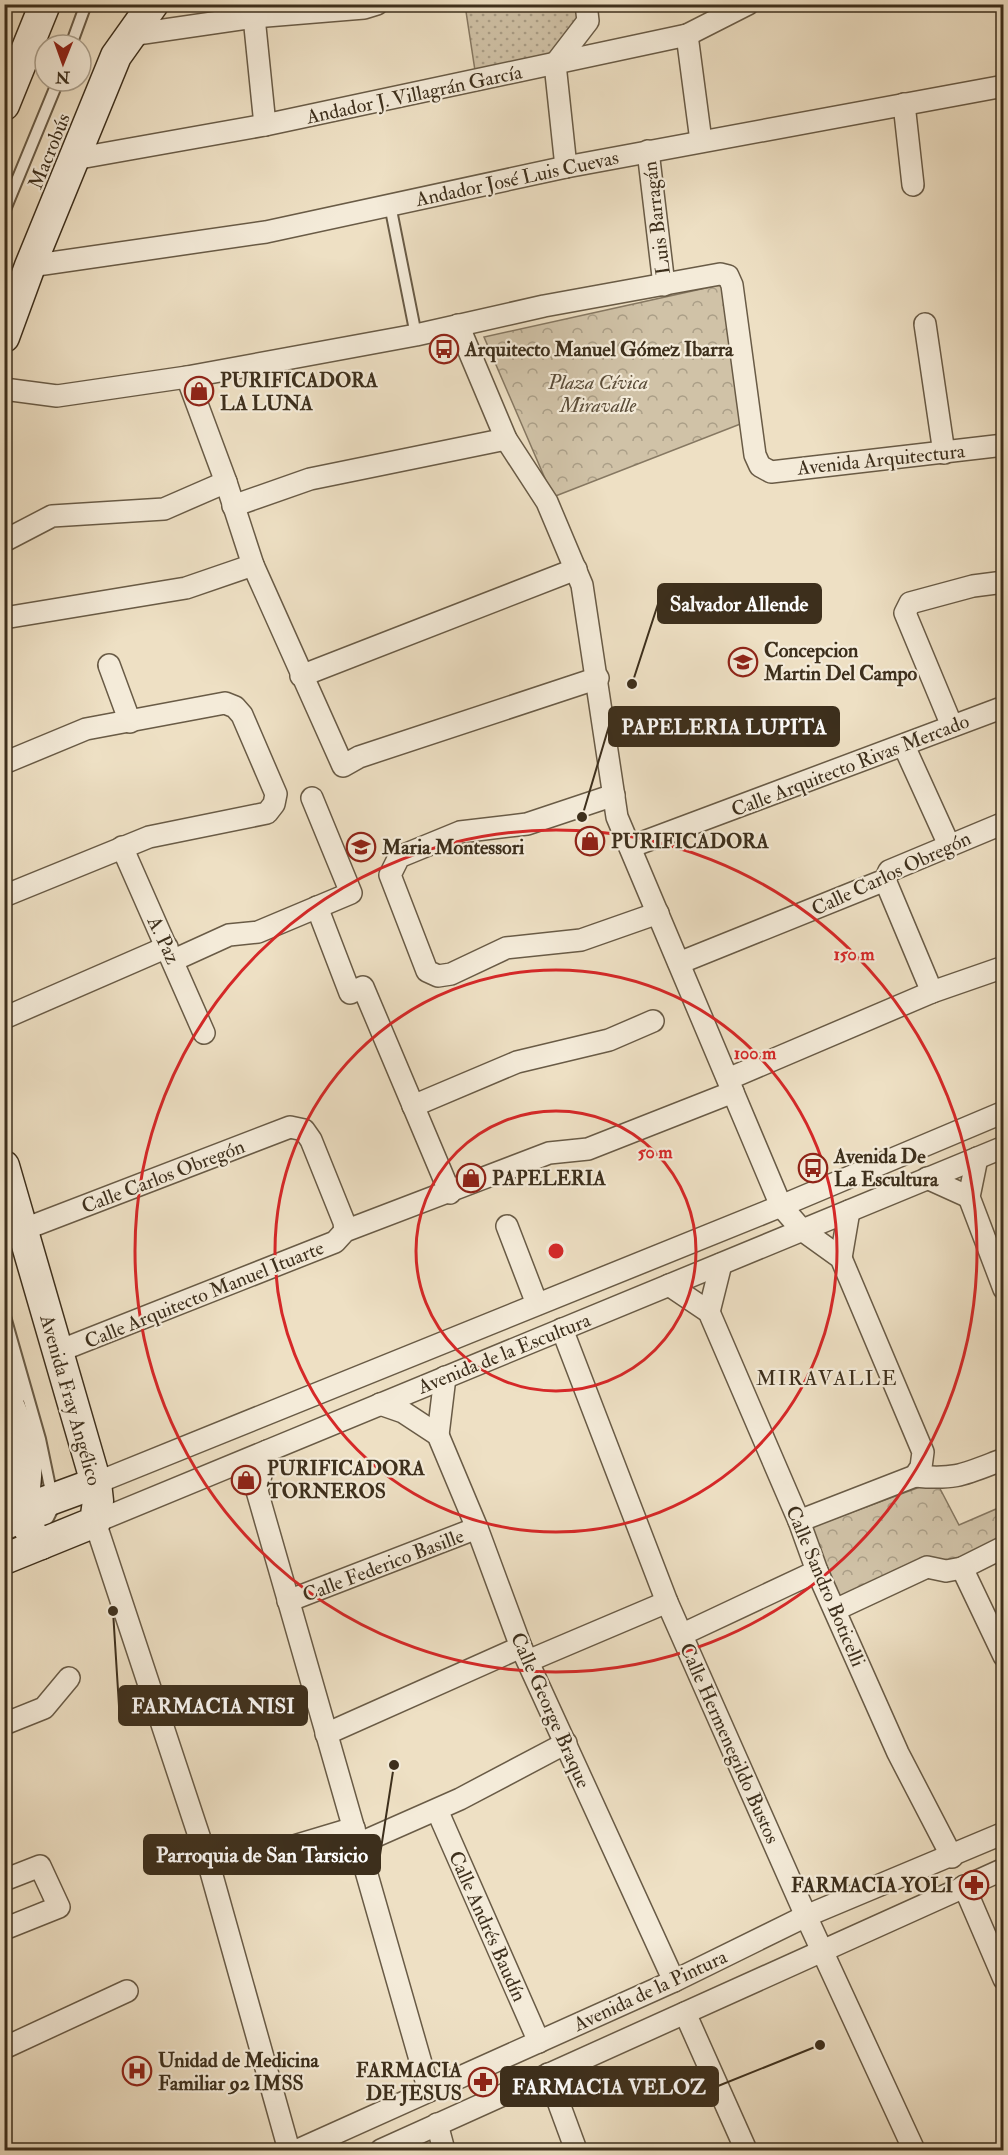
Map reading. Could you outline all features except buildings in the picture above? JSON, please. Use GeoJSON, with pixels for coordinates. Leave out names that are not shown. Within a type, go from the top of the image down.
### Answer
{"type":"FeatureCollection","features":[{"type":"Feature","properties":{"kind":"street"},"geometry":{"type":"LineString","coordinates":[[4,105],[45,4]]}},
{"type":"Feature","properties":{"kind":"street"},"geometry":{"type":"LineString","coordinates":[[4,337],[30,266],[128,29],[153,4]]}},
{"type":"Feature","properties":{"kind":"street"},"geometry":{"type":"LineString","coordinates":[[128,29],[364,8],[377,4]]}},
{"type":"Feature","properties":{"kind":"street"},"geometry":{"type":"LineString","coordinates":[[566,167],[555,64],[588,21],[586,4]]}},
{"type":"Feature","properties":{"kind":"street","name":"Andador J. Villagrán García"},"geometry":{"type":"LineString","coordinates":[[74,159],[265,125],[687,35],[748,4]]}},
{"type":"Feature","properties":{"kind":"street"},"geometry":{"type":"LineString","coordinates":[[254,17],[265,125]]}},
{"type":"Feature","properties":{"kind":"street"},"geometry":{"type":"LineString","coordinates":[[687,35],[701,141]]}},
{"type":"Feature","properties":{"kind":"street","name":"Andador José Luis Cuevas"},"geometry":{"type":"LineString","coordinates":[[30,266],[266,232],[566,167],[1004,86]]}},
{"type":"Feature","properties":{"kind":"street"},"geometry":{"type":"LineString","coordinates":[[904,104],[913,185]]}},
{"type":"Feature","properties":{"kind":"street","name":"Luis Barragán"},"geometry":{"type":"LineString","coordinates":[[648,151],[664,285]]}},
{"type":"Feature","properties":{"kind":"street","name":"Avenida Arquitectura"},"geometry":{"type":"LineString","coordinates":[[664,285],[720,274],[728,276],[732,285],[755,455],[760,466],[771,472],[1004,445]]}},
{"type":"Feature","properties":{"kind":"street"},"geometry":{"type":"LineString","coordinates":[[4,389],[57,396],[187,376],[416,335],[544,306],[664,285]]}},
{"type":"Feature","properties":{"kind":"street"},"geometry":{"type":"LineString","coordinates":[[925,324],[944,453]]}},
{"type":"Feature","properties":{"kind":"street"},"geometry":{"type":"LineString","coordinates":[[458,325],[507,439],[547,502],[576,569],[589,614],[617,817],[781,1206],[802,1230],[841,1258],[923,1452],[918,1471]]}},
{"type":"Feature","properties":{"kind":"street"},"geometry":{"type":"LineString","coordinates":[[187,376],[226,482],[253,565],[343,766],[359,757],[597,678]]}},
{"type":"Feature","properties":{"kind":"street"},"geometry":{"type":"LineString","coordinates":[[233,506],[310,478],[507,439]]}},
{"type":"Feature","properties":{"kind":"street"},"geometry":{"type":"LineString","coordinates":[[4,540],[52,516],[164,509],[226,482]]}},
{"type":"Feature","properties":{"kind":"street"},"geometry":{"type":"LineString","coordinates":[[5,618],[186,588],[253,565]]}},
{"type":"Feature","properties":{"kind":"street"},"geometry":{"type":"LineString","coordinates":[[301,676],[576,569]]}},
{"type":"Feature","properties":{"kind":"street"},"geometry":{"type":"LineString","coordinates":[[952,726],[905,613],[910,603],[973,586],[1004,582]]}},
{"type":"Feature","properties":{"kind":"street"},"geometry":{"type":"LineString","coordinates":[[110,665],[130,722]]}},
{"type":"Feature","properties":{"kind":"street"},"geometry":{"type":"LineString","coordinates":[[4,763],[86,729],[225,703],[235,706],[242,715],[276,794],[274,804],[267,813],[149,837],[4,896]]}},
{"type":"Feature","properties":{"kind":"street","name":"Calle Arquitecto Rivas Mercado"},"geometry":{"type":"LineString","coordinates":[[630,848],[1004,708]]}},
{"type":"Feature","properties":{"kind":"street"},"geometry":{"type":"LineString","coordinates":[[904,746],[949,845]]}},
{"type":"Feature","properties":{"kind":"street"},"geometry":{"type":"LineString","coordinates":[[614,795],[527,824],[460,832],[399,857],[390,875],[428,971],[438,976],[451,974],[506,948],[581,940],[658,913]]}},
{"type":"Feature","properties":{"kind":"street"},"geometry":{"type":"LineString","coordinates":[[4,1018],[170,953],[229,935],[258,932],[351,893],[312,798]]}},
{"type":"Feature","properties":{"kind":"street","name":"Calle Carlos Obregón"},"geometry":{"type":"LineString","coordinates":[[679,963],[885,880],[889,871],[1004,823]]}},
{"type":"Feature","properties":{"kind":"street","name":"A. Paz"},"geometry":{"type":"LineString","coordinates":[[122,847],[204,1033]]}},
{"type":"Feature","properties":{"kind":"street"},"geometry":{"type":"LineString","coordinates":[[885,880],[932,992]]}},
{"type":"Feature","properties":{"kind":"street"},"geometry":{"type":"LineString","coordinates":[[317,907],[350,993],[363,987],[450,1193]]}},
{"type":"Feature","properties":{"kind":"street","name":"Calle Arquitecto Manuel Ituarte"},"geometry":{"type":"LineString","coordinates":[[59,1351],[335,1242],[345,1231],[549,1154],[588,1149],[932,992],[995,969]]}},
{"type":"Feature","properties":{"kind":"street"},"geometry":{"type":"LineString","coordinates":[[413,1106],[517,1062],[609,1040],[653,1021]]}},
{"type":"Feature","properties":{"kind":"street","name":"Avenida de la Escultura"},"geometry":{"type":"LineString","coordinates":[[43,1520],[537,1304],[781,1206],[1004,1112]]}},
{"type":"Feature","properties":{"kind":"street","name":"Calle Carlos Obregón"},"geometry":{"type":"LineString","coordinates":[[22,1230],[290,1126],[304,1130]]}},
{"type":"Feature","properties":{"kind":"street","name":"Calle Arquitecto Manuel Ituarte"},"geometry":{"type":"LineString","coordinates":[[304,1130],[311,1140],[344,1222],[345,1231]]}},
{"type":"Feature","properties":{"kind":"street","name":"Avenida de la Escultura"},"geometry":{"type":"LineString","coordinates":[[43,1520],[224,1469],[1004,1147]]}},
{"type":"Feature","properties":{"kind":"street"},"geometry":{"type":"LineString","coordinates":[[977,1158],[969,1197],[1004,1289]]}},
{"type":"Feature","properties":{"kind":"street","name":"Avenida Fray Angélico"},"geometry":{"type":"LineString","coordinates":[[4,1166],[59,1351],[43,1520]]}},
{"type":"Feature","properties":{"kind":"street"},"geometry":{"type":"LineString","coordinates":[[927,1178],[969,1197]]}},
{"type":"Feature","properties":{"kind":"street"},"geometry":{"type":"LineString","coordinates":[[841,1258],[849,1211]]}},
{"type":"Feature","properties":{"kind":"street"},"geometry":{"type":"LineString","coordinates":[[507,1226],[537,1304]]}},
{"type":"Feature","properties":{"kind":"street"},"geometry":{"type":"LineString","coordinates":[[669,1285],[709,1312],[721,1264]]}},
{"type":"Feature","properties":{"kind":"street","name":"Calle Sandro Boticelli"},"geometry":{"type":"LineString","coordinates":[[709,1312],[799,1521],[817,1571],[898,1753],[952,1857]]}},
{"type":"Feature","properties":{"kind":"street","name":"Calle Hermenegildo Bustos"},"geometry":{"type":"LineString","coordinates":[[562,1329],[667,1602],[806,1916],[914,2151]]}},
{"type":"Feature","properties":{"kind":"street","name":"Calle George Braque"},"geometry":{"type":"LineString","coordinates":[[445,1377],[438,1435],[477,1528],[524,1654],[674,1981]]}},
{"type":"Feature","properties":{"kind":"street","name":"Avenida Fray Angélico"},"geometry":{"type":"LineString","coordinates":[[4,1393],[26,1455],[43,1520],[211,1872],[289,2151]]}},
{"type":"Feature","properties":{"kind":"street"},"geometry":{"type":"LineString","coordinates":[[380,1404],[403,1412],[438,1435]]}},
{"type":"Feature","properties":{"kind":"street"},"geometry":{"type":"LineString","coordinates":[[267,1451],[257,1491],[429,2091]]}},
{"type":"Feature","properties":{"kind":"street"},"geometry":{"type":"LineString","coordinates":[[799,1521],[918,1471],[947,1479],[959,1477],[1004,1459]]}},
{"type":"Feature","properties":{"kind":"street"},"geometry":{"type":"LineString","coordinates":[[224,1469],[257,1491]]}},
{"type":"Feature","properties":{"kind":"street","name":"Calle Federico Basille"},"geometry":{"type":"LineString","coordinates":[[288,1601],[477,1528]]}},
{"type":"Feature","properties":{"kind":"street"},"geometry":{"type":"LineString","coordinates":[[836,1610],[927,1567],[946,1571],[962,1568],[1004,1547]]}},
{"type":"Feature","properties":{"kind":"street"},"geometry":{"type":"LineString","coordinates":[[962,1568],[1004,1656]]}},
{"type":"Feature","properties":{"kind":"street"},"geometry":{"type":"LineString","coordinates":[[683,1634],[817,1571]]}},
{"type":"Feature","properties":{"kind":"street"},"geometry":{"type":"LineString","coordinates":[[326,1734],[524,1654],[667,1602]]}},
{"type":"Feature","properties":{"kind":"street"},"geometry":{"type":"LineString","coordinates":[[4,1724],[44,1708],[69,1678]]}},
{"type":"Feature","properties":{"kind":"street"},"geometry":{"type":"LineString","coordinates":[[242,1862],[356,1836],[437,1810],[566,1743]]}},
{"type":"Feature","properties":{"kind":"street","name":"Calle Andrés Baudín"},"geometry":{"type":"LineString","coordinates":[[437,1810],[538,2042]]}},
{"type":"Feature","properties":{"kind":"street","name":"Avenida de la Pintura"},"geometry":{"type":"LineString","coordinates":[[298,2151],[674,1981],[806,1916],[952,1857],[1004,1833]]}},
{"type":"Feature","properties":{"kind":"street"},"geometry":{"type":"LineString","coordinates":[[4,1880],[40,1866],[59,1907],[4,1929]]}},
{"type":"Feature","properties":{"kind":"street","name":"Avenida de la Pintura"},"geometry":{"type":"LineString","coordinates":[[381,2151],[1004,1869]]}},
{"type":"Feature","properties":{"kind":"street"},"geometry":{"type":"LineString","coordinates":[[964,1886],[1004,1979]]}},
{"type":"Feature","properties":{"kind":"street"},"geometry":{"type":"LineString","coordinates":[[4,2048],[127,1991]]}},
{"type":"Feature","properties":{"kind":"street"},"geometry":{"type":"LineString","coordinates":[[685,2013],[746,2151]]}},
{"type":"Feature","properties":{"kind":"street"},"geometry":{"type":"LineString","coordinates":[[548,2074],[576,2151]]}},
{"type":"Feature","properties":{"kind":"street"},"geometry":{"type":"LineString","coordinates":[[437,2124],[444,2151]]}},
{"type":"Feature","properties":{"kind":"lane"},"geometry":{"type":"LineString","coordinates":[[75,33],[86,4]]}},
{"type":"Feature","properties":{"kind":"lane","name":"Macrobús"},"geometry":{"type":"LineString","coordinates":[[4,315],[102,70],[128,29]]}},
{"type":"Feature","properties":{"kind":"lane","name":"Macrobús"},"geometry":{"type":"LineString","coordinates":[[4,212],[53,93]]}},
{"type":"Feature","properties":{"kind":"lane"},"geometry":{"type":"LineString","coordinates":[[390,205],[416,335]]}},
{"type":"Feature","properties":{"kind":"lane"},"geometry":{"type":"LineString","coordinates":[[4,1196],[86,1472],[43,1520]]}},
{"type":"Feature","properties":{"kind":"lane"},"geometry":{"type":"LineString","coordinates":[[4,1313],[40,1439],[43,1520]]}},
{"type":"Feature","properties":{"kind":"lane"},"geometry":{"type":"LineString","coordinates":[[4,1343],[32,1442],[43,1520]]}},
{"type":"Feature","properties":{"kind":"green space"},"geometry":{"type":"Polygon","coordinates":[[[465,5],[582,5],[584,19],[554,59],[476,77],[465,5]]]}},
{"type":"Feature","properties":{"kind":"green space","name":"Plaza Cívica Miravalle"},"geometry":{"type":"Polygon","coordinates":[[[724,284],[743,423],[553,497],[484,337],[724,284]]]}},
{"type":"Feature","properties":{"kind":"green space"},"geometry":{"type":"Polygon","coordinates":[[[936,1481],[959,1525],[1003,1506],[1003,1541],[947,1567],[835,1603],[804,1530],[936,1481]]]}},
{"type":"Feature","properties":{"kind":"place","name":"Arquitecto Manuel Gómez Ibarra"},"geometry":{"type":"Point","coordinates":[444,349]}},
{"type":"Feature","properties":{"kind":"place","name":"PURIFICADORA LA LUNA"},"geometry":{"type":"Point","coordinates":[199,391]}},
{"type":"Feature","properties":{"kind":"place","name":"Concepcion Martin Del Campo"},"geometry":{"type":"Point","coordinates":[743,662]}},
{"type":"Feature","properties":{"kind":"place","name":"Salvador Allende"},"geometry":{"type":"Point","coordinates":[632,684]}},
{"type":"Feature","properties":{"kind":"place","name":"PAPELERIA LUPITA"},"geometry":{"type":"Point","coordinates":[582,817]}},
{"type":"Feature","properties":{"kind":"place","name":"PURIFICADORA"},"geometry":{"type":"Point","coordinates":[590,841]}},
{"type":"Feature","properties":{"kind":"place","name":"Maria Montessori"},"geometry":{"type":"Point","coordinates":[361,847]}},
{"type":"Feature","properties":{"kind":"place","name":"Avenida De La Escultura"},"geometry":{"type":"Point","coordinates":[813,1168]}},
{"type":"Feature","properties":{"kind":"place","name":"PAPELERIA"},"geometry":{"type":"Point","coordinates":[471,1178]}},
{"type":"Feature","properties":{"kind":"place","name":"PURIFICADORA TORNEROS"},"geometry":{"type":"Point","coordinates":[246,1480]}},
{"type":"Feature","properties":{"kind":"place","name":"FARMACIA NISI"},"geometry":{"type":"Point","coordinates":[113,1611]}},
{"type":"Feature","properties":{"kind":"place","name":"Parroquia de San Tarsicio"},"geometry":{"type":"Point","coordinates":[394,1765]}},
{"type":"Feature","properties":{"kind":"place","name":"FARMACIA YOLI"},"geometry":{"type":"Point","coordinates":[974,1885]}},
{"type":"Feature","properties":{"kind":"place","name":"FARMACIA VELOZ"},"geometry":{"type":"Point","coordinates":[820,2045]}},
{"type":"Feature","properties":{"kind":"place","name":"Unidad de Medicina Familiar 92 IMSS"},"geometry":{"type":"Point","coordinates":[137,2071]}},
{"type":"Feature","properties":{"kind":"place","name":"FARMACIA DE JESUS"},"geometry":{"type":"Point","coordinates":[483,2082]}},
{"type":"Feature","properties":{"kind":"district","name":"MIRAVALLE"},"geometry":{"type":"Point","coordinates":[827,1378]}}]}
